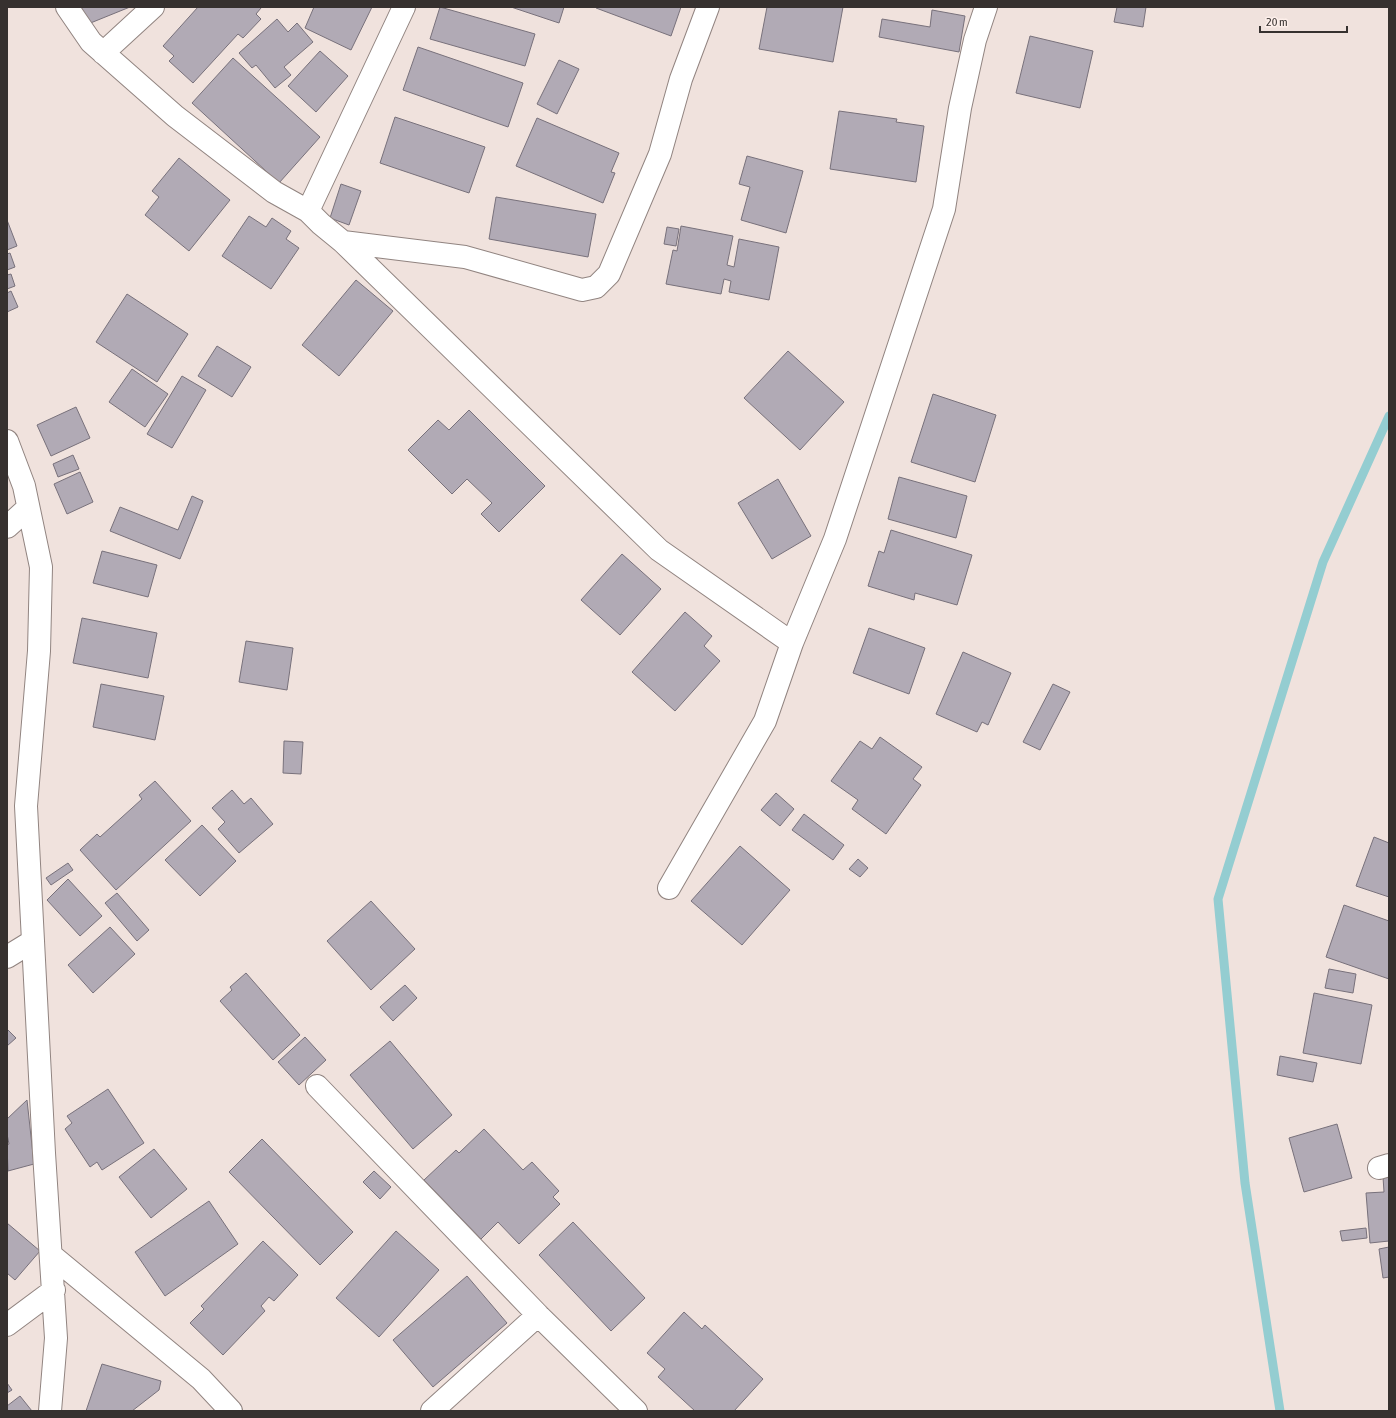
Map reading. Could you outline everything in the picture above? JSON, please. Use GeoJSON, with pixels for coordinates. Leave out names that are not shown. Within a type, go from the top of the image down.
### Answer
{"type":"FeatureCollection","features":[{"type":"Feature","properties":{"kind":"street"},"geometry":{"type":"LineString","coordinates":[[67,7],[92,42],[175,116],[274,192],[308,211],[343,242],[659,550],[792,643]]}},
{"type":"Feature","properties":{"kind":"street"},"geometry":{"type":"LineString","coordinates":[[103,53],[153,7]]}},
{"type":"Feature","properties":{"kind":"street"},"geometry":{"type":"LineString","coordinates":[[308,211],[404,7]]}},
{"type":"Feature","properties":{"kind":"street"},"geometry":{"type":"LineString","coordinates":[[343,242],[465,257],[582,290],[596,287],[609,274],[660,154],[681,79],[708,7]]}},
{"type":"Feature","properties":{"kind":"street"},"geometry":{"type":"LineString","coordinates":[[669,888],[765,721],[792,643],[836,539],[944,209],[960,108],[975,40],[986,7]]}},
{"type":"Feature","properties":{"kind":"street"},"geometry":{"type":"LineString","coordinates":[[7,440],[24,486],[41,567],[39,651],[26,806],[56,1338],[50,1411]]}},
{"type":"Feature","properties":{"kind":"street"},"geometry":{"type":"LineString","coordinates":[[7,527],[28,508]]}},
{"type":"Feature","properties":{"kind":"street"},"geometry":{"type":"LineString","coordinates":[[7,957],[33,941]]}},
{"type":"Feature","properties":{"kind":"street"},"geometry":{"type":"LineString","coordinates":[[317,1086],[538,1315],[636,1411]]}},
{"type":"Feature","properties":{"kind":"street"},"geometry":{"type":"LineString","coordinates":[[51,1255],[201,1380],[231,1411]]}},
{"type":"Feature","properties":{"kind":"street"},"geometry":{"type":"LineString","coordinates":[[7,1325],[54,1290]]}},
{"type":"Feature","properties":{"kind":"street"},"geometry":{"type":"LineString","coordinates":[[432,1411],[538,1315]]}},
{"type":"Feature","properties":{"kind":"building"},"geometry":{"type":"Polygon","coordinates":[[[81,7],[130,7],[88,24],[81,7]]]}},
{"type":"Feature","properties":{"kind":"building"},"geometry":{"type":"Polygon","coordinates":[[[198,7],[260,7],[261,8],[256,14],[261,19],[243,38],[238,34],[193,83],[169,61],[174,56],[163,46],[198,7]]]}},
{"type":"Feature","properties":{"kind":"building"},"geometry":{"type":"Polygon","coordinates":[[[314,7],[372,7],[351,50],[305,28],[314,7]]]}},
{"type":"Feature","properties":{"kind":"building"},"geometry":{"type":"Polygon","coordinates":[[[440,7],[535,34],[525,66],[430,39],[440,7]]]}},
{"type":"Feature","properties":{"kind":"building"},"geometry":{"type":"Polygon","coordinates":[[[511,7],[564,7],[559,23],[511,7]]]}},
{"type":"Feature","properties":{"kind":"building"},"geometry":{"type":"Polygon","coordinates":[[[681,7],[671,36],[596,8],[681,7]]]}},
{"type":"Feature","properties":{"kind":"building"},"geometry":{"type":"Polygon","coordinates":[[[767,7],[843,7],[833,62],[759,49],[767,7]]]}},
{"type":"Feature","properties":{"kind":"building"},"geometry":{"type":"Polygon","coordinates":[[[1117,7],[1146,7],[1143,27],[1114,22],[1117,7]]]}},
{"type":"Feature","properties":{"kind":"building"},"geometry":{"type":"Polygon","coordinates":[[[932,10],[965,16],[959,52],[879,37],[882,19],[930,27],[932,10]]]}},
{"type":"Feature","properties":{"kind":"building"},"geometry":{"type":"Polygon","coordinates":[[[277,19],[288,32],[297,23],[313,42],[284,67],[291,75],[275,88],[256,65],[252,68],[239,53],[277,19]]]}},
{"type":"Feature","properties":{"kind":"building"},"geometry":{"type":"Polygon","coordinates":[[[1030,36],[1093,51],[1080,108],[1016,93],[1030,36]]]}},
{"type":"Feature","properties":{"kind":"building"},"geometry":{"type":"Polygon","coordinates":[[[418,47],[523,83],[508,127],[403,90],[418,47]]]}},
{"type":"Feature","properties":{"kind":"building"},"geometry":{"type":"Polygon","coordinates":[[[320,51],[348,76],[316,112],[288,86],[320,51]]]}},
{"type":"Feature","properties":{"kind":"building"},"geometry":{"type":"Polygon","coordinates":[[[233,58],[320,137],[279,183],[192,103],[233,58]]]}},
{"type":"Feature","properties":{"kind":"building"},"geometry":{"type":"Polygon","coordinates":[[[559,60],[579,69],[557,114],[537,104],[559,60]]]}},
{"type":"Feature","properties":{"kind":"building"},"geometry":{"type":"Polygon","coordinates":[[[839,111],[897,119],[896,122],[924,126],[916,182],[830,169],[839,111]]]}},
{"type":"Feature","properties":{"kind":"building"},"geometry":{"type":"Polygon","coordinates":[[[395,117],[485,147],[469,193],[380,163],[395,117]]]}},
{"type":"Feature","properties":{"kind":"building"},"geometry":{"type":"Polygon","coordinates":[[[537,118],[619,153],[611,172],[615,173],[603,203],[516,166],[537,118]]]}},
{"type":"Feature","properties":{"kind":"building"},"geometry":{"type":"Polygon","coordinates":[[[747,156],[803,171],[786,233],[741,220],[750,187],[739,184],[747,156]]]}},
{"type":"Feature","properties":{"kind":"building"},"geometry":{"type":"Polygon","coordinates":[[[179,158],[230,200],[189,251],[145,215],[159,197],[152,191],[179,158]]]}},
{"type":"Feature","properties":{"kind":"building"},"geometry":{"type":"Polygon","coordinates":[[[341,184],[361,191],[349,225],[330,218],[341,184]]]}},
{"type":"Feature","properties":{"kind":"building"},"geometry":{"type":"Polygon","coordinates":[[[496,197],[596,214],[588,257],[489,239],[496,197]]]}},
{"type":"Feature","properties":{"kind":"building"},"geometry":{"type":"Polygon","coordinates":[[[249,216],[266,227],[272,218],[291,231],[286,239],[299,248],[271,289],[222,256],[249,216]]]}},
{"type":"Feature","properties":{"kind":"building"},"geometry":{"type":"Polygon","coordinates":[[[7,220],[17,246],[7,250],[7,220]]]}},
{"type":"Feature","properties":{"kind":"building"},"geometry":{"type":"Polygon","coordinates":[[[681,226],[733,236],[727,265],[734,267],[739,239],[779,247],[769,300],[729,292],[731,281],[724,279],[721,294],[666,284],[673,250],[677,251],[681,226]]]}},
{"type":"Feature","properties":{"kind":"building"},"geometry":{"type":"Polygon","coordinates":[[[667,227],[679,229],[676,246],[664,244],[667,227]]]}},
{"type":"Feature","properties":{"kind":"building"},"geometry":{"type":"Polygon","coordinates":[[[10,253],[15,267],[7,270],[7,254],[10,253]]]}},
{"type":"Feature","properties":{"kind":"building"},"geometry":{"type":"Polygon","coordinates":[[[11,274],[15,286],[7,289],[7,275],[11,274]]]}},
{"type":"Feature","properties":{"kind":"building"},"geometry":{"type":"Polygon","coordinates":[[[356,280],[393,311],[339,376],[302,345],[356,280]]]}},
{"type":"Feature","properties":{"kind":"building"},"geometry":{"type":"Polygon","coordinates":[[[11,291],[18,307],[7,312],[7,293],[11,291]]]}},
{"type":"Feature","properties":{"kind":"building"},"geometry":{"type":"Polygon","coordinates":[[[127,294],[188,334],[157,382],[96,342],[127,294]]]}},
{"type":"Feature","properties":{"kind":"building"},"geometry":{"type":"Polygon","coordinates":[[[217,346],[251,367],[232,397],[198,376],[217,346]]]}},
{"type":"Feature","properties":{"kind":"building"},"geometry":{"type":"Polygon","coordinates":[[[788,351],[844,402],[800,450],[744,398],[788,351]]]}},
{"type":"Feature","properties":{"kind":"building"},"geometry":{"type":"Polygon","coordinates":[[[132,369],[168,394],[145,427],[109,402],[132,369]]]}},
{"type":"Feature","properties":{"kind":"building"},"geometry":{"type":"Polygon","coordinates":[[[182,376],[206,390],[172,448],[147,434],[182,376]]]}},
{"type":"Feature","properties":{"kind":"building"},"geometry":{"type":"Polygon","coordinates":[[[933,394],[996,415],[975,482],[911,462],[933,394]]]}},
{"type":"Feature","properties":{"kind":"building"},"geometry":{"type":"Polygon","coordinates":[[[76,407],[90,438],[51,456],[37,425],[76,407]]]}},
{"type":"Feature","properties":{"kind":"building"},"geometry":{"type":"Polygon","coordinates":[[[469,410],[545,486],[499,532],[481,514],[492,503],[467,479],[452,494],[408,450],[438,420],[449,430],[469,410]]]}},
{"type":"Feature","properties":{"kind":"building"},"geometry":{"type":"Polygon","coordinates":[[[73,455],[79,469],[58,477],[53,464],[73,455]]]}},
{"type":"Feature","properties":{"kind":"building"},"geometry":{"type":"Polygon","coordinates":[[[80,472],[93,502],[67,514],[54,484],[80,472]]]}},
{"type":"Feature","properties":{"kind":"building"},"geometry":{"type":"Polygon","coordinates":[[[899,477],[967,496],[956,538],[888,519],[899,477]]]}},
{"type":"Feature","properties":{"kind":"building"},"geometry":{"type":"Polygon","coordinates":[[[778,479],[811,536],[772,559],[738,503],[778,479]]]}},
{"type":"Feature","properties":{"kind":"building"},"geometry":{"type":"Polygon","coordinates":[[[192,496],[203,501],[180,559],[110,531],[120,507],[178,530],[192,496]]]}},
{"type":"Feature","properties":{"kind":"building"},"geometry":{"type":"Polygon","coordinates":[[[891,530],[972,555],[957,605],[915,593],[914,600],[868,586],[879,551],[884,553],[891,530]]]}},
{"type":"Feature","properties":{"kind":"building"},"geometry":{"type":"Polygon","coordinates":[[[102,551],[157,565],[148,597],[93,583],[102,551]]]}},
{"type":"Feature","properties":{"kind":"building"},"geometry":{"type":"Polygon","coordinates":[[[622,554],[661,589],[620,635],[581,600],[622,554]]]}},
{"type":"Feature","properties":{"kind":"building"},"geometry":{"type":"Polygon","coordinates":[[[685,612],[712,636],[704,646],[720,661],[675,711],[632,672],[685,612]]]}},
{"type":"Feature","properties":{"kind":"building"},"geometry":{"type":"Polygon","coordinates":[[[82,618],[157,633],[148,678],[73,663],[82,618]]]}},
{"type":"Feature","properties":{"kind":"building"},"geometry":{"type":"Polygon","coordinates":[[[869,628],[925,648],[909,694],[853,673],[869,628]]]}},
{"type":"Feature","properties":{"kind":"building"},"geometry":{"type":"Polygon","coordinates":[[[246,641],[293,648],[287,690],[239,682],[246,641]]]}},
{"type":"Feature","properties":{"kind":"building"},"geometry":{"type":"Polygon","coordinates":[[[963,652],[1011,673],[988,725],[982,722],[977,732],[936,714],[963,652]]]}},
{"type":"Feature","properties":{"kind":"building"},"geometry":{"type":"Polygon","coordinates":[[[101,684],[164,696],[155,740],[93,727],[101,684]]]}},
{"type":"Feature","properties":{"kind":"building"},"geometry":{"type":"Polygon","coordinates":[[[1053,684],[1070,692],[1040,750],[1023,742],[1053,684]]]}},
{"type":"Feature","properties":{"kind":"building"},"geometry":{"type":"Polygon","coordinates":[[[880,737],[922,767],[913,779],[921,785],[886,834],[852,809],[858,800],[831,781],[860,741],[872,749],[880,737]]]}},
{"type":"Feature","properties":{"kind":"building"},"geometry":{"type":"Polygon","coordinates":[[[284,741],[303,742],[301,774],[283,773],[284,741]]]}},
{"type":"Feature","properties":{"kind":"building"},"geometry":{"type":"Polygon","coordinates":[[[155,781],[191,821],[116,890],[80,850],[97,834],[100,837],[142,799],[139,795],[155,781]]]}},
{"type":"Feature","properties":{"kind":"building"},"geometry":{"type":"Polygon","coordinates":[[[232,790],[244,804],[251,798],[273,824],[239,853],[218,829],[225,822],[212,808],[232,790]]]}},
{"type":"Feature","properties":{"kind":"building"},"geometry":{"type":"Polygon","coordinates":[[[776,793],[794,809],[780,826],[761,810],[776,793]]]}},
{"type":"Feature","properties":{"kind":"building"},"geometry":{"type":"Polygon","coordinates":[[[804,814],[844,845],[833,860],[792,830],[804,814]]]}},
{"type":"Feature","properties":{"kind":"building"},"geometry":{"type":"Polygon","coordinates":[[[202,825],[236,861],[200,896],[165,860],[202,825]]]}},
{"type":"Feature","properties":{"kind":"building"},"geometry":{"type":"Polygon","coordinates":[[[1374,837],[1389,843],[1389,897],[1356,886],[1374,837]]]}},
{"type":"Feature","properties":{"kind":"building"},"geometry":{"type":"Polygon","coordinates":[[[740,846],[790,890],[742,945],[691,901],[740,846]]]}},
{"type":"Feature","properties":{"kind":"building"},"geometry":{"type":"Polygon","coordinates":[[[858,859],[868,868],[860,877],[849,869],[858,859]]]}},
{"type":"Feature","properties":{"kind":"building"},"geometry":{"type":"Polygon","coordinates":[[[68,863],[73,870],[51,885],[46,878],[68,863]]]}},
{"type":"Feature","properties":{"kind":"building"},"geometry":{"type":"Polygon","coordinates":[[[68,879],[102,916],[80,936],[47,900],[68,879]]]}},
{"type":"Feature","properties":{"kind":"building"},"geometry":{"type":"Polygon","coordinates":[[[117,893],[149,930],[137,941],[105,903],[117,893]]]}},
{"type":"Feature","properties":{"kind":"building"},"geometry":{"type":"Polygon","coordinates":[[[371,901],[415,949],[371,990],[327,941],[371,901]]]}},
{"type":"Feature","properties":{"kind":"building"},"geometry":{"type":"Polygon","coordinates":[[[1344,905],[1389,921],[1389,979],[1326,957],[1344,905]]]}},
{"type":"Feature","properties":{"kind":"building"},"geometry":{"type":"Polygon","coordinates":[[[110,927],[135,954],[93,993],[68,965],[110,927]]]}},
{"type":"Feature","properties":{"kind":"building"},"geometry":{"type":"Polygon","coordinates":[[[1329,969],[1356,974],[1353,993],[1325,988],[1329,969]]]}},
{"type":"Feature","properties":{"kind":"building"},"geometry":{"type":"Polygon","coordinates":[[[246,973],[300,1035],[273,1060],[220,1001],[232,990],[230,987],[246,973]]]}},
{"type":"Feature","properties":{"kind":"building"},"geometry":{"type":"Polygon","coordinates":[[[405,985],[417,998],[393,1021],[380,1007],[405,985]]]}},
{"type":"Feature","properties":{"kind":"building"},"geometry":{"type":"Polygon","coordinates":[[[1314,993],[1372,1005],[1361,1064],[1303,1053],[1314,993]]]}},
{"type":"Feature","properties":{"kind":"building"},"geometry":{"type":"Polygon","coordinates":[[[7,1029],[16,1038],[7,1046],[7,1029]]]}},
{"type":"Feature","properties":{"kind":"building"},"geometry":{"type":"Polygon","coordinates":[[[305,1037],[326,1060],[299,1085],[278,1062],[305,1037]]]}},
{"type":"Feature","properties":{"kind":"building"},"geometry":{"type":"Polygon","coordinates":[[[390,1041],[452,1115],[413,1149],[350,1075],[390,1041]]]}},
{"type":"Feature","properties":{"kind":"building"},"geometry":{"type":"Polygon","coordinates":[[[1280,1056],[1317,1063],[1313,1082],[1277,1075],[1280,1056]]]}},
{"type":"Feature","properties":{"kind":"building"},"geometry":{"type":"Polygon","coordinates":[[[108,1089],[144,1143],[102,1170],[97,1162],[90,1167],[65,1129],[72,1123],[67,1116],[108,1089]]]}},
{"type":"Feature","properties":{"kind":"building"},"geometry":{"type":"Polygon","coordinates":[[[27,1100],[34,1164],[8,1171],[7,1145],[9,1144],[7,1119],[27,1100]]]}},
{"type":"Feature","properties":{"kind":"building"},"geometry":{"type":"Polygon","coordinates":[[[1337,1124],[1352,1178],[1304,1192],[1289,1138],[1337,1124]]]}},
{"type":"Feature","properties":{"kind":"building"},"geometry":{"type":"Polygon","coordinates":[[[484,1129],[523,1170],[532,1162],[559,1191],[553,1197],[560,1204],[519,1244],[498,1222],[481,1239],[424,1180],[456,1150],[459,1153],[484,1129]]]}},
{"type":"Feature","properties":{"kind":"building"},"geometry":{"type":"Polygon","coordinates":[[[262,1139],[353,1232],[320,1265],[229,1172],[262,1139]]]}},
{"type":"Feature","properties":{"kind":"building"},"geometry":{"type":"Polygon","coordinates":[[[154,1149],[187,1189],[151,1218],[119,1177],[154,1149]]]}},
{"type":"Feature","properties":{"kind":"building"},"geometry":{"type":"Polygon","coordinates":[[[374,1171],[391,1187],[380,1199],[363,1182],[374,1171]]]}},
{"type":"Feature","properties":{"kind":"building"},"geometry":{"type":"Polygon","coordinates":[[[1383,1177],[1389,1177],[1389,1241],[1370,1243],[1366,1193],[1384,1192],[1383,1177]]]}},
{"type":"Feature","properties":{"kind":"building"},"geometry":{"type":"Polygon","coordinates":[[[209,1201],[238,1244],[165,1296],[135,1252],[209,1201]]]}},
{"type":"Feature","properties":{"kind":"building"},"geometry":{"type":"Polygon","coordinates":[[[573,1222],[645,1298],[611,1331],[539,1255],[573,1222]]]}},
{"type":"Feature","properties":{"kind":"building"},"geometry":{"type":"Polygon","coordinates":[[[7,1223],[40,1251],[15,1280],[7,1273],[7,1223]]]}},
{"type":"Feature","properties":{"kind":"building"},"geometry":{"type":"Polygon","coordinates":[[[1366,1228],[1367,1238],[1342,1241],[1340,1231],[1366,1228]]]}},
{"type":"Feature","properties":{"kind":"building"},"geometry":{"type":"Polygon","coordinates":[[[396,1231],[439,1270],[379,1337],[336,1298],[396,1231]]]}},
{"type":"Feature","properties":{"kind":"building"},"geometry":{"type":"Polygon","coordinates":[[[263,1241],[298,1275],[274,1301],[269,1297],[261,1306],[265,1311],[223,1355],[190,1323],[204,1309],[201,1306],[263,1241]]]}},
{"type":"Feature","properties":{"kind":"building"},"geometry":{"type":"Polygon","coordinates":[[[1389,1247],[1389,1277],[1383,1278],[1379,1249],[1389,1247]]]}},
{"type":"Feature","properties":{"kind":"building"},"geometry":{"type":"Polygon","coordinates":[[[467,1276],[507,1323],[433,1387],[393,1340],[467,1276]]]}},
{"type":"Feature","properties":{"kind":"building"},"geometry":{"type":"Polygon","coordinates":[[[684,1312],[702,1329],[705,1325],[763,1379],[734,1411],[695,1411],[658,1377],[665,1369],[647,1353],[684,1312]]]}},
{"type":"Feature","properties":{"kind":"building"},"geometry":{"type":"Polygon","coordinates":[[[102,1364],[161,1381],[159,1390],[132,1411],[86,1411],[102,1364]]]}},
{"type":"Feature","properties":{"kind":"building"},"geometry":{"type":"Polygon","coordinates":[[[7,1383],[12,1390],[7,1393],[7,1383]]]}},
{"type":"Feature","properties":{"kind":"building"},"geometry":{"type":"Polygon","coordinates":[[[20,1396],[32,1411],[7,1411],[7,1406],[20,1396]]]}},
{"type":"Feature","properties":{"kind":"waterway"},"geometry":{"type":"LineString","coordinates":[[1280,1411],[1245,1183],[1218,899],[1323,562],[1389,416]]}}]}
